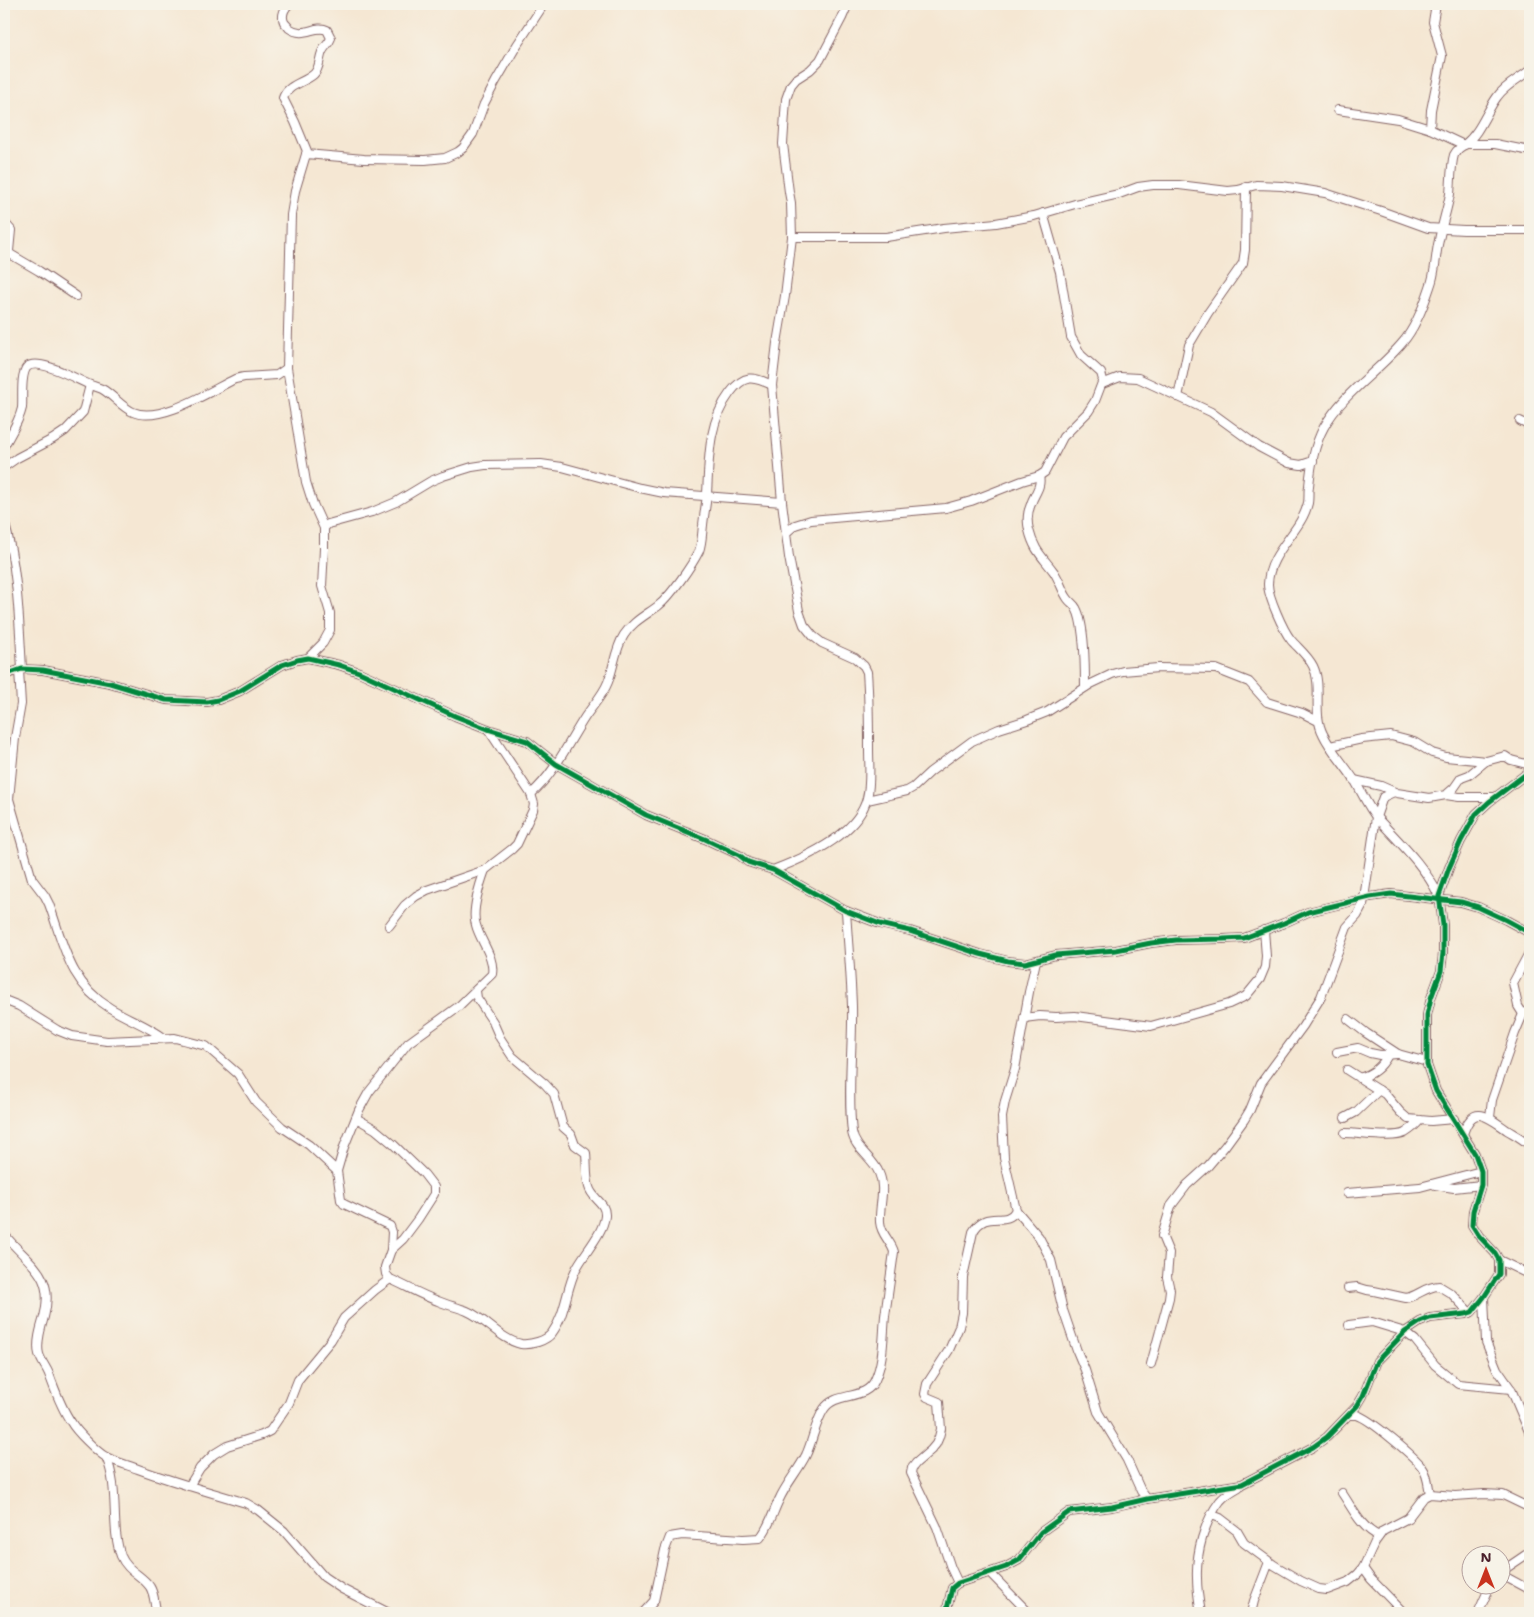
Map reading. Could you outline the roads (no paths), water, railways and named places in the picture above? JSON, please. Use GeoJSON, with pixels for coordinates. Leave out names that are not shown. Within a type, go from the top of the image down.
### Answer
{"type":"FeatureCollection","features":[{"type":"Feature","properties":{"kind":"street"},"geometry":{"type":"LineString","coordinates":[[289,4],[283,15],[284,22],[292,30],[304,33],[324,28],[330,35],[330,42],[322,50],[317,70],[314,74],[290,87],[283,98],[307,151],[295,191],[291,215],[287,368],[306,482],[324,528],[322,586],[330,612],[330,630],[323,644],[308,658]]}},
{"type":"Feature","properties":{"kind":"street"},"geometry":{"type":"LineString","coordinates":[[306,154],[364,159],[425,160],[445,158],[458,152],[473,134],[484,104],[496,81],[516,45],[544,4]]}},
{"type":"Feature","properties":{"kind":"street"},"geometry":{"type":"LineString","coordinates":[[773,870],[838,838],[856,820],[867,800],[869,787],[870,750],[867,672],[859,661],[817,640],[804,625],[798,604],[782,502],[772,385],[792,237],[791,203],[783,144],[788,92],[796,79],[810,70],[820,60],[848,4]]}},
{"type":"Feature","properties":{"kind":"street"},"geometry":{"type":"LineString","coordinates":[[1430,129],[1430,110],[1442,56],[1433,22],[1436,4]]}},
{"type":"Feature","properties":{"kind":"street"},"geometry":{"type":"LineString","coordinates":[[1530,70],[1501,91],[1481,124],[1468,141],[1457,150],[1431,286],[1404,341],[1336,410],[1325,425],[1317,440],[1308,503],[1304,514],[1270,568],[1268,586],[1271,599],[1288,636],[1311,663],[1315,671],[1318,721],[1323,734],[1376,817],[1415,858],[1430,879],[1440,898],[1443,925],[1443,954],[1427,1016],[1427,1062],[1436,1090],[1475,1154],[1481,1171],[1481,1185],[1473,1211],[1472,1225],[1478,1236],[1500,1260],[1530,1275]]}},
{"type":"Feature","properties":{"kind":"street"},"geometry":{"type":"LineString","coordinates":[[1338,110],[1398,119],[1430,129],[1464,144],[1495,144],[1530,151]]}},
{"type":"Feature","properties":{"kind":"street"},"geometry":{"type":"LineString","coordinates":[[792,237],[886,237],[944,228],[996,223],[1034,216],[1143,186],[1179,185],[1228,191],[1261,184],[1318,191],[1428,228],[1530,230]]}},
{"type":"Feature","properties":{"kind":"street"},"geometry":{"type":"LineString","coordinates":[[1178,396],[1189,345],[1208,313],[1243,263],[1246,187]]}},
{"type":"Feature","properties":{"kind":"street"},"geometry":{"type":"LineString","coordinates":[[787,532],[795,524],[811,520],[946,508],[971,501],[1039,476],[1048,467],[1063,437],[1088,412],[1102,384],[1101,373],[1081,355],[1072,337],[1060,272],[1042,213]]}},
{"type":"Feature","properties":{"kind":"street"},"geometry":{"type":"LineString","coordinates":[[4,222],[11,232],[10,254],[76,296]]}},
{"type":"Feature","properties":{"kind":"street"},"geometry":{"type":"LineString","coordinates":[[4,446],[22,410],[23,382],[27,368],[33,365],[40,364],[101,388],[131,412],[143,415],[152,415],[184,404],[235,379],[276,375],[287,368]]}},
{"type":"Feature","properties":{"kind":"street"},"geometry":{"type":"LineString","coordinates":[[1102,384],[1117,377],[1138,378],[1211,412],[1259,447],[1284,460],[1295,465],[1313,461]]}},
{"type":"Feature","properties":{"kind":"street"},"geometry":{"type":"LineString","coordinates":[[531,794],[548,777],[603,692],[624,636],[633,625],[659,605],[672,592],[699,550],[707,497],[708,466],[714,426],[723,401],[733,388],[744,379],[757,378],[772,385]]}},
{"type":"Feature","properties":{"kind":"street"},"geometry":{"type":"LineString","coordinates":[[4,467],[65,431],[83,412],[90,385]]}},
{"type":"Feature","properties":{"kind":"street"},"geometry":{"type":"LineString","coordinates":[[1520,421],[1530,426]]}},
{"type":"Feature","properties":{"kind":"street"},"geometry":{"type":"LineString","coordinates":[[324,528],[328,524],[372,512],[396,502],[443,476],[472,466],[485,465],[550,465],[664,493],[782,502]]}},
{"type":"Feature","properties":{"kind":"street"},"geometry":{"type":"LineString","coordinates":[[1039,476],[1038,490],[1028,511],[1027,521],[1029,530],[1033,544],[1039,554],[1054,572],[1068,599],[1076,608],[1083,644],[1086,687]]}},
{"type":"Feature","properties":{"kind":"street"},"geometry":{"type":"LineString","coordinates":[[4,521],[16,580],[21,669],[21,704],[13,752],[9,799],[32,879],[49,904],[61,944],[70,964],[90,993],[108,1007],[164,1038]]}},
{"type":"Feature","properties":{"kind":"street"},"geometry":{"type":"LineString","coordinates":[[4,675],[21,669],[43,670],[110,683],[166,700],[207,702],[218,700],[240,691],[282,666],[297,660],[308,658],[339,665],[359,672],[455,716],[527,741],[556,764],[646,815],[705,839],[739,855],[748,862],[773,870],[812,890],[846,911],[880,924],[910,931],[1008,962],[1036,961],[1056,955],[1116,950],[1159,942],[1244,938],[1308,912],[1391,894],[1440,898],[1462,902],[1478,907],[1530,933]]}},
{"type":"Feature","properties":{"kind":"street"},"geometry":{"type":"LineString","coordinates":[[867,800],[914,787],[930,772],[972,741],[998,729],[1047,712],[1086,687],[1112,674],[1133,670],[1212,668],[1244,678],[1267,702],[1302,713],[1318,721]]}},
{"type":"Feature","properties":{"kind":"street"},"geometry":{"type":"LineString","coordinates":[[389,926],[404,905],[416,896],[427,890],[485,870],[517,844],[534,804],[531,794],[488,729]]}},
{"type":"Feature","properties":{"kind":"street"},"geometry":{"type":"LineString","coordinates":[[1330,746],[1362,739],[1391,736],[1414,742],[1432,753],[1446,757],[1486,761],[1505,756],[1511,760],[1530,765]]}},
{"type":"Feature","properties":{"kind":"street"},"geometry":{"type":"LineString","coordinates":[[1446,795],[1462,778],[1469,775],[1486,761]]}},
{"type":"Feature","properties":{"kind":"street"},"geometry":{"type":"LineString","coordinates":[[1440,898],[1449,868],[1472,820],[1481,809],[1530,771]]}},
{"type":"Feature","properties":{"kind":"street"},"geometry":{"type":"LineString","coordinates":[[1354,780],[1381,786],[1394,792],[1429,798],[1446,795],[1496,797]]}},
{"type":"Feature","properties":{"kind":"street"},"geometry":{"type":"LineString","coordinates":[[1151,1364],[1169,1298],[1170,1290],[1167,1277],[1169,1253],[1162,1236],[1171,1206],[1187,1185],[1208,1166],[1225,1146],[1250,1110],[1261,1083],[1303,1026],[1320,997],[1347,927],[1358,916],[1364,899],[1376,817],[1383,798],[1394,792]]}},
{"type":"Feature","properties":{"kind":"street"},"geometry":{"type":"LineString","coordinates":[[476,991],[477,998],[512,1056],[554,1094],[563,1127],[571,1134],[574,1144],[586,1153],[589,1187],[602,1205],[605,1213],[604,1223],[575,1271],[563,1312],[551,1334],[542,1340],[530,1344],[514,1341],[467,1310],[436,1300],[390,1279],[386,1274],[385,1267],[391,1250],[392,1232],[390,1226],[344,1204],[341,1200],[337,1171],[344,1147],[369,1092],[408,1043],[448,1015],[490,977],[493,970],[490,959],[475,924],[479,893],[485,870]]}},
{"type":"Feature","properties":{"kind":"street"},"geometry":{"type":"LineString","coordinates":[[643,1613],[654,1601],[665,1550],[670,1537],[682,1535],[742,1539],[760,1538],[782,1493],[807,1453],[813,1433],[826,1406],[833,1401],[853,1396],[870,1388],[876,1377],[883,1346],[894,1252],[893,1246],[883,1234],[880,1222],[882,1182],[879,1172],[856,1144],[852,1132],[852,1006],[846,911]]}},
{"type":"Feature","properties":{"kind":"street"},"geometry":{"type":"LineString","coordinates":[[1024,1018],[1075,1016],[1151,1026],[1229,1004],[1246,996],[1260,980],[1265,967],[1266,956],[1264,930]]}},
{"type":"Feature","properties":{"kind":"street"},"geometry":{"type":"LineString","coordinates":[[1490,1117],[1492,1100],[1527,1012],[1518,1006],[1513,983],[1530,951]]}},
{"type":"Feature","properties":{"kind":"street"},"geometry":{"type":"LineString","coordinates":[[1036,961],[1015,1068],[1002,1117],[1004,1158],[1016,1210],[1039,1237],[1051,1260],[1063,1310],[1098,1412],[1127,1460],[1141,1492],[1147,1499]]}},
{"type":"Feature","properties":{"kind":"street"},"geometry":{"type":"LineString","coordinates":[[4,1000],[19,1006],[57,1030],[72,1036],[107,1042],[175,1038],[206,1046],[238,1074],[252,1098],[275,1121],[286,1131],[320,1153],[337,1171]]}},
{"type":"Feature","properties":{"kind":"street"},"geometry":{"type":"LineString","coordinates":[[1348,1019],[1398,1054],[1427,1062]]}},
{"type":"Feature","properties":{"kind":"street"},"geometry":{"type":"LineString","coordinates":[[1337,1052],[1358,1048],[1370,1053],[1398,1054]]}},
{"type":"Feature","properties":{"kind":"street"},"geometry":{"type":"LineString","coordinates":[[1359,1078],[1380,1067],[1388,1055]]}},
{"type":"Feature","properties":{"kind":"street"},"geometry":{"type":"LineString","coordinates":[[1347,1070],[1390,1098],[1405,1117],[1420,1120],[1454,1119]]}},
{"type":"Feature","properties":{"kind":"street"},"geometry":{"type":"LineString","coordinates":[[1345,1118],[1356,1112],[1379,1090]]}},
{"type":"Feature","properties":{"kind":"street"},"geometry":{"type":"LineString","coordinates":[[1463,1134],[1466,1123],[1472,1117],[1482,1115],[1490,1117],[1497,1124],[1530,1146]]}},
{"type":"Feature","properties":{"kind":"street"},"geometry":{"type":"LineString","coordinates":[[356,1118],[393,1144],[424,1174],[434,1187],[434,1194],[418,1219],[403,1239],[391,1250]]}},
{"type":"Feature","properties":{"kind":"street"},"geometry":{"type":"LineString","coordinates":[[1346,1133],[1373,1135],[1404,1134],[1420,1120]]}},
{"type":"Feature","properties":{"kind":"street"},"geometry":{"type":"LineString","coordinates":[[1346,1193],[1430,1185],[1481,1171]]}},
{"type":"Feature","properties":{"kind":"street"},"geometry":{"type":"LineString","coordinates":[[1430,1185],[1454,1188],[1481,1185]]}},
{"type":"Feature","properties":{"kind":"street"},"geometry":{"type":"LineString","coordinates":[[958,1583],[937,1528],[912,1478],[912,1468],[936,1444],[939,1437],[941,1429],[939,1402],[927,1397],[926,1390],[927,1384],[949,1350],[959,1327],[962,1313],[963,1277],[973,1232],[982,1221],[1010,1217],[1016,1210]]}},
{"type":"Feature","properties":{"kind":"street"},"geometry":{"type":"LineString","coordinates":[[4,1234],[30,1261],[42,1276],[45,1284],[47,1303],[41,1327],[38,1353],[71,1423],[106,1457],[162,1478],[246,1503],[258,1510],[284,1531],[324,1577],[342,1589],[389,1613]]}},
{"type":"Feature","properties":{"kind":"street"},"geometry":{"type":"LineString","coordinates":[[1201,1613],[1197,1579],[1198,1559],[1205,1531],[1221,1501],[1242,1484],[1313,1447],[1327,1437],[1349,1415],[1363,1396],[1377,1361],[1405,1332],[1430,1318],[1470,1313],[1484,1297],[1499,1274],[1500,1260]]}},
{"type":"Feature","properties":{"kind":"street"},"geometry":{"type":"LineString","coordinates":[[189,1486],[200,1468],[214,1454],[227,1446],[270,1431],[289,1403],[298,1380],[331,1340],[344,1318],[390,1279]]}},
{"type":"Feature","properties":{"kind":"street"},"geometry":{"type":"LineString","coordinates":[[1348,1288],[1357,1287],[1406,1298],[1424,1289],[1439,1286],[1452,1294],[1470,1313]]}},
{"type":"Feature","properties":{"kind":"street"},"geometry":{"type":"LineString","coordinates":[[1484,1297],[1486,1342],[1497,1368],[1511,1389],[1530,1434]]}},
{"type":"Feature","properties":{"kind":"street"},"geometry":{"type":"LineString","coordinates":[[1349,1325],[1372,1322],[1405,1332],[1415,1340],[1435,1365],[1458,1384],[1511,1389]]}},
{"type":"Feature","properties":{"kind":"street"},"geometry":{"type":"LineString","coordinates":[[1349,1415],[1357,1415],[1369,1422],[1400,1446],[1421,1466],[1426,1475],[1430,1494]]}},
{"type":"Feature","properties":{"kind":"street"},"geometry":{"type":"LineString","coordinates":[[106,1457],[113,1476],[117,1535],[121,1556],[126,1566],[151,1588],[157,1613]]}},
{"type":"Feature","properties":{"kind":"street"},"geometry":{"type":"LineString","coordinates":[[946,1613],[952,1588],[958,1583],[990,1573],[1019,1560],[1041,1532],[1069,1512],[1112,1507],[1147,1499],[1242,1484]]}},
{"type":"Feature","properties":{"kind":"street"},"geometry":{"type":"LineString","coordinates":[[1342,1493],[1364,1526],[1379,1536]]}},
{"type":"Feature","properties":{"kind":"street"},"geometry":{"type":"LineString","coordinates":[[1212,1515],[1220,1518],[1237,1531],[1244,1543],[1269,1562],[1301,1581],[1323,1590],[1348,1582],[1363,1568],[1379,1536],[1388,1528],[1408,1518],[1424,1497],[1430,1494],[1455,1496],[1503,1495],[1530,1508]]}},
{"type":"Feature","properties":{"kind":"street"},"geometry":{"type":"LineString","coordinates":[[1512,1564],[1530,1552]]}},
{"type":"Feature","properties":{"kind":"street"},"geometry":{"type":"LineString","coordinates":[[1251,1613],[1269,1562]]}},
{"type":"Feature","properties":{"kind":"street"},"geometry":{"type":"LineString","coordinates":[[1363,1568],[1404,1613]]}},
{"type":"Feature","properties":{"kind":"street"},"geometry":{"type":"LineString","coordinates":[[990,1573],[1029,1613]]}},
{"type":"Feature","properties":{"kind":"street"},"geometry":{"type":"LineString","coordinates":[[1512,1580],[1530,1590]]}},
{"type":"Feature","properties":{"kind":"street"},"geometry":{"type":"LineString","coordinates":[[1478,1613],[1487,1594]]}}]}
